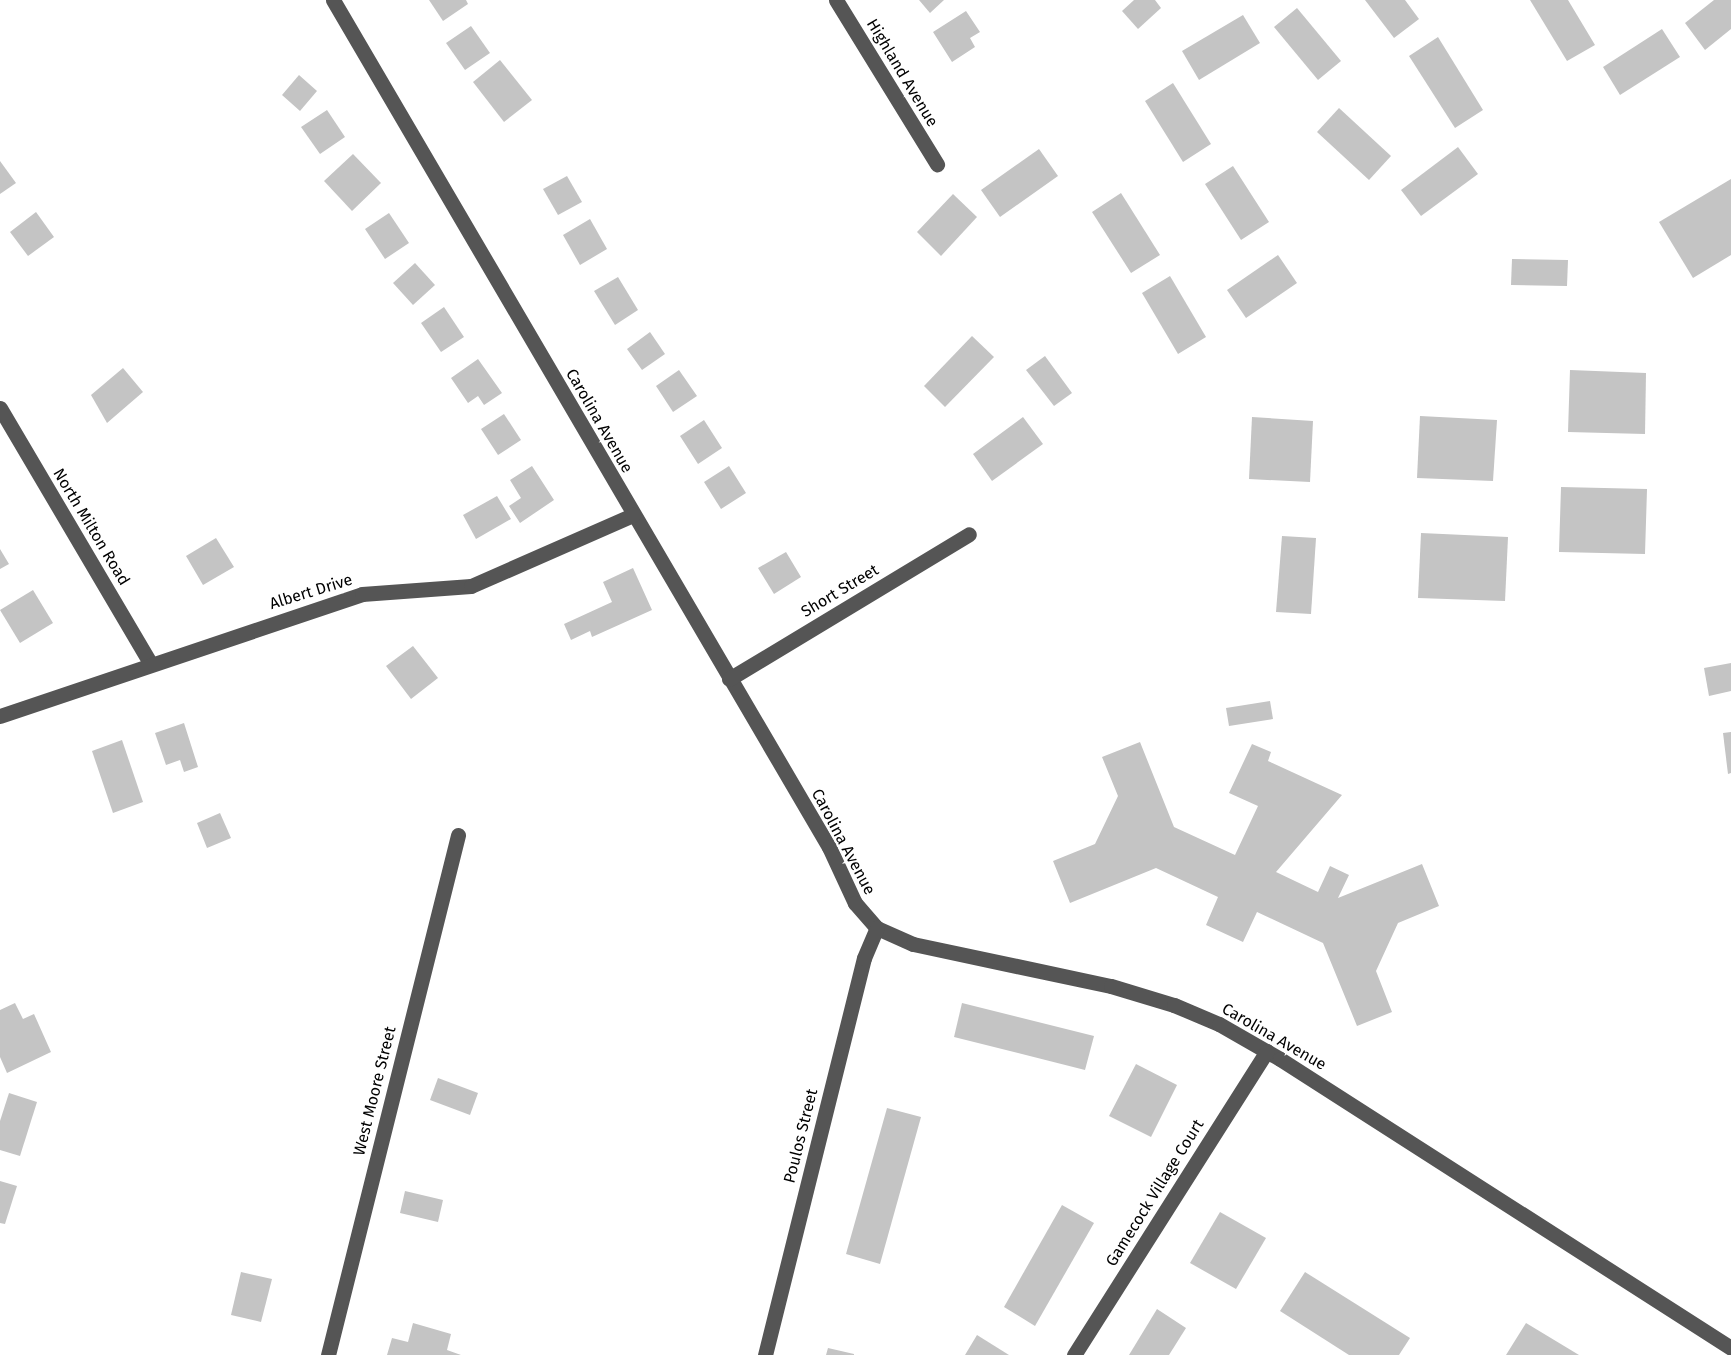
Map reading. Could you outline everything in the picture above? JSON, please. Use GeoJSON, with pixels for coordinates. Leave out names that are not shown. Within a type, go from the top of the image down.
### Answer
{"type":"FeatureCollection","features":[{"type":"Feature","properties":{"kind":"street","name":"Carolina Avenue"},"geometry":{"type":"LineString","coordinates":[[333,0],[829,847],[855,903],[877,928],[913,944],[1111,986],[1174,1005],[1267,1051],[1731,1348]]}},
{"type":"Feature","properties":{"kind":"street","name":"Highland Avenue"},"geometry":{"type":"LineString","coordinates":[[836,0],[937,164]]}},
{"type":"Feature","properties":{"kind":"street","name":"North Milton Road"},"geometry":{"type":"LineString","coordinates":[[0,408],[151,664]]}},
{"type":"Feature","properties":{"kind":"street","name":"Albert Drive"},"geometry":{"type":"LineString","coordinates":[[0,716],[362,594],[471,586],[633,515]]}},
{"type":"Feature","properties":{"kind":"street","name":"Short Street"},"geometry":{"type":"LineString","coordinates":[[729,679],[969,534]]}},
{"type":"Feature","properties":{"kind":"street","name":"West Moore Street"},"geometry":{"type":"LineString","coordinates":[[328,1355],[458,835]]}},
{"type":"Feature","properties":{"kind":"street","name":"Poulos Street"},"geometry":{"type":"LineString","coordinates":[[765,1355],[864,958],[877,928]]}},
{"type":"Feature","properties":{"kind":"street","name":"Gamecock Village Court"},"geometry":{"type":"LineString","coordinates":[[1074,1355],[1267,1051]]}},
{"type":"Feature","properties":{"kind":"building"},"geometry":{"type":"Polygon","coordinates":[[[429,0],[466,0],[468,4],[443,21],[429,0]]]}},
{"type":"Feature","properties":{"kind":"building"},"geometry":{"type":"Polygon","coordinates":[[[919,0],[944,0],[930,13],[919,0]]]}},
{"type":"Feature","properties":{"kind":"building"},"geometry":{"type":"Polygon","coordinates":[[[1134,0],[1155,0],[1161,8],[1138,29],[1122,11],[1134,0]]]}},
{"type":"Feature","properties":{"kind":"building"},"geometry":{"type":"Polygon","coordinates":[[[1365,0],[1405,0],[1419,19],[1394,38],[1365,0]]]}},
{"type":"Feature","properties":{"kind":"building"},"geometry":{"type":"Polygon","coordinates":[[[1530,0],[1568,0],[1595,45],[1567,61],[1530,0]]]}},
{"type":"Feature","properties":{"kind":"building"},"geometry":{"type":"Polygon","coordinates":[[[1714,0],[1731,0],[1731,29],[1705,50],[1685,23],[1714,0]]]}},
{"type":"Feature","properties":{"kind":"building"},"geometry":{"type":"Polygon","coordinates":[[[1297,8],[1341,61],[1318,80],[1274,27],[1297,8]]]}},
{"type":"Feature","properties":{"kind":"building"},"geometry":{"type":"Polygon","coordinates":[[[966,11],[980,32],[970,38],[975,47],[952,62],[933,32],[966,11]]]}},
{"type":"Feature","properties":{"kind":"building"},"geometry":{"type":"Polygon","coordinates":[[[1243,15],[1260,43],[1199,80],[1182,51],[1243,15]]]}},
{"type":"Feature","properties":{"kind":"building"},"geometry":{"type":"Polygon","coordinates":[[[471,26],[490,53],[465,70],[446,43],[471,26]]]}},
{"type":"Feature","properties":{"kind":"building"},"geometry":{"type":"Polygon","coordinates":[[[1662,29],[1680,57],[1620,95],[1603,67],[1662,29]]]}},
{"type":"Feature","properties":{"kind":"building"},"geometry":{"type":"Polygon","coordinates":[[[1438,37],[1483,110],[1455,128],[1409,56],[1438,37]]]}},
{"type":"Feature","properties":{"kind":"building"},"geometry":{"type":"Polygon","coordinates":[[[500,60],[532,100],[504,122],[473,82],[500,60]]]}},
{"type":"Feature","properties":{"kind":"building"},"geometry":{"type":"Polygon","coordinates":[[[299,75],[317,91],[300,111],[282,95],[299,75]]]}},
{"type":"Feature","properties":{"kind":"building"},"geometry":{"type":"Polygon","coordinates":[[[1173,83],[1211,144],[1183,162],[1145,101],[1173,83]]]}},
{"type":"Feature","properties":{"kind":"building"},"geometry":{"type":"Polygon","coordinates":[[[1339,108],[1391,156],[1369,180],[1317,132],[1339,108]]]}},
{"type":"Feature","properties":{"kind":"building"},"geometry":{"type":"Polygon","coordinates":[[[327,110],[345,137],[320,154],[301,127],[327,110]]]}},
{"type":"Feature","properties":{"kind":"building"},"geometry":{"type":"Polygon","coordinates":[[[1458,147],[1478,174],[1421,216],[1401,190],[1458,147]]]}},
{"type":"Feature","properties":{"kind":"building"},"geometry":{"type":"Polygon","coordinates":[[[1039,149],[1058,176],[1000,217],[981,190],[1039,149]]]}},
{"type":"Feature","properties":{"kind":"building"},"geometry":{"type":"Polygon","coordinates":[[[353,154],[381,183],[352,211],[324,181],[353,154]]]}},
{"type":"Feature","properties":{"kind":"building"},"geometry":{"type":"Polygon","coordinates":[[[0,161],[16,183],[0,194],[0,161]]]}},
{"type":"Feature","properties":{"kind":"building"},"geometry":{"type":"Polygon","coordinates":[[[1233,166],[1269,222],[1241,240],[1205,184],[1233,166]]]}},
{"type":"Feature","properties":{"kind":"building"},"geometry":{"type":"Polygon","coordinates":[[[567,176],[582,202],[558,215],[543,189],[567,176]]]}},
{"type":"Feature","properties":{"kind":"building"},"geometry":{"type":"Polygon","coordinates":[[[1731,179],[1731,255],[1693,278],[1659,222],[1731,179]]]}},
{"type":"Feature","properties":{"kind":"building"},"geometry":{"type":"Polygon","coordinates":[[[1121,193],[1160,255],[1131,273],[1092,212],[1121,193]]]}},
{"type":"Feature","properties":{"kind":"building"},"geometry":{"type":"Polygon","coordinates":[[[953,194],[977,217],[941,256],[917,232],[953,194]]]}},
{"type":"Feature","properties":{"kind":"building"},"geometry":{"type":"Polygon","coordinates":[[[36,212],[54,237],[28,256],[10,232],[36,212]]]}},
{"type":"Feature","properties":{"kind":"building"},"geometry":{"type":"Polygon","coordinates":[[[389,213],[409,243],[385,259],[365,229],[389,213]]]}},
{"type":"Feature","properties":{"kind":"building"},"geometry":{"type":"Polygon","coordinates":[[[590,219],[607,249],[580,265],[563,235],[590,219]]]}},
{"type":"Feature","properties":{"kind":"building"},"geometry":{"type":"Polygon","coordinates":[[[1278,255],[1297,283],[1246,318],[1227,290],[1278,255]]]}},
{"type":"Feature","properties":{"kind":"building"},"geometry":{"type":"Polygon","coordinates":[[[1512,259],[1568,260],[1567,286],[1511,285],[1512,259]]]}},
{"type":"Feature","properties":{"kind":"building"},"geometry":{"type":"Polygon","coordinates":[[[415,263],[435,285],[413,305],[393,283],[415,263]]]}},
{"type":"Feature","properties":{"kind":"building"},"geometry":{"type":"Polygon","coordinates":[[[1170,276],[1206,337],[1178,354],[1142,293],[1170,276]]]}},
{"type":"Feature","properties":{"kind":"building"},"geometry":{"type":"Polygon","coordinates":[[[618,277],[638,310],[615,325],[594,291],[618,277]]]}},
{"type":"Feature","properties":{"kind":"building"},"geometry":{"type":"Polygon","coordinates":[[[444,307],[464,337],[441,352],[421,323],[444,307]]]}},
{"type":"Feature","properties":{"kind":"building"},"geometry":{"type":"Polygon","coordinates":[[[650,332],[665,354],[642,370],[627,349],[650,332]]]}},
{"type":"Feature","properties":{"kind":"building"},"geometry":{"type":"Polygon","coordinates":[[[972,336],[994,357],[945,407],[924,386],[972,336]]]}},
{"type":"Feature","properties":{"kind":"building"},"geometry":{"type":"Polygon","coordinates":[[[1045,356],[1072,393],[1054,406],[1026,370],[1045,356]]]}},
{"type":"Feature","properties":{"kind":"building"},"geometry":{"type":"Polygon","coordinates":[[[478,359],[502,393],[484,405],[478,396],[468,403],[451,378],[478,359]]]}},
{"type":"Feature","properties":{"kind":"building"},"geometry":{"type":"Polygon","coordinates":[[[123,368],[143,392],[107,423],[91,395],[123,368]]]}},
{"type":"Feature","properties":{"kind":"building"},"geometry":{"type":"Polygon","coordinates":[[[679,370],[697,396],[673,412],[656,386],[679,370]]]}},
{"type":"Feature","properties":{"kind":"building"},"geometry":{"type":"Polygon","coordinates":[[[1570,370],[1646,373],[1645,434],[1568,432],[1570,370]]]}},
{"type":"Feature","properties":{"kind":"building"},"geometry":{"type":"Polygon","coordinates":[[[504,414],[521,440],[498,455],[481,429],[504,414]]]}},
{"type":"Feature","properties":{"kind":"building"},"geometry":{"type":"Polygon","coordinates":[[[1420,416],[1497,420],[1493,481],[1417,478],[1420,416]]]}},
{"type":"Feature","properties":{"kind":"building"},"geometry":{"type":"Polygon","coordinates":[[[1023,417],[1043,444],[992,481],[973,454],[1023,417]]]}},
{"type":"Feature","properties":{"kind":"building"},"geometry":{"type":"Polygon","coordinates":[[[1252,417],[1313,421],[1310,482],[1249,479],[1252,417]]]}},
{"type":"Feature","properties":{"kind":"building"},"geometry":{"type":"Polygon","coordinates":[[[704,420],[722,448],[698,464],[680,436],[704,420]]]}},
{"type":"Feature","properties":{"kind":"building"},"geometry":{"type":"Polygon","coordinates":[[[532,466],[554,500],[520,523],[509,506],[521,498],[510,480],[532,466]]]}},
{"type":"Feature","properties":{"kind":"building"},"geometry":{"type":"Polygon","coordinates":[[[729,466],[746,493],[721,509],[704,482],[729,466]]]}},
{"type":"Feature","properties":{"kind":"building"},"geometry":{"type":"Polygon","coordinates":[[[1561,487],[1647,489],[1645,554],[1559,552],[1561,487]]]}},
{"type":"Feature","properties":{"kind":"building"},"geometry":{"type":"Polygon","coordinates":[[[497,496],[511,519],[476,539],[463,515],[497,496]]]}},
{"type":"Feature","properties":{"kind":"building"},"geometry":{"type":"Polygon","coordinates":[[[1421,533],[1508,537],[1505,601],[1418,598],[1421,533]]]}},
{"type":"Feature","properties":{"kind":"building"},"geometry":{"type":"Polygon","coordinates":[[[1282,536],[1316,538],[1311,614],[1276,612],[1282,536]]]}},
{"type":"Feature","properties":{"kind":"building"},"geometry":{"type":"Polygon","coordinates":[[[216,538],[234,567],[203,585],[186,556],[216,538]]]}},
{"type":"Feature","properties":{"kind":"building"},"geometry":{"type":"Polygon","coordinates":[[[0,549],[9,564],[0,569],[0,549]]]}},
{"type":"Feature","properties":{"kind":"building"},"geometry":{"type":"Polygon","coordinates":[[[786,552],[801,577],[774,594],[758,568],[786,552]]]}},
{"type":"Feature","properties":{"kind":"building"},"geometry":{"type":"Polygon","coordinates":[[[633,568],[652,610],[592,637],[590,631],[571,640],[564,624],[612,602],[603,582],[633,568]]]}},
{"type":"Feature","properties":{"kind":"building"},"geometry":{"type":"Polygon","coordinates":[[[33,590],[53,623],[20,643],[0,610],[33,590]]]}},
{"type":"Feature","properties":{"kind":"building"},"geometry":{"type":"Polygon","coordinates":[[[413,646],[438,678],[411,699],[386,666],[413,646]]]}},
{"type":"Feature","properties":{"kind":"building"},"geometry":{"type":"Polygon","coordinates":[[[1731,663],[1731,691],[1709,696],[1704,668],[1731,663]]]}},
{"type":"Feature","properties":{"kind":"building"},"geometry":{"type":"Polygon","coordinates":[[[1270,701],[1273,719],[1229,726],[1226,708],[1270,701]]]}},
{"type":"Feature","properties":{"kind":"building"},"geometry":{"type":"Polygon","coordinates":[[[184,723],[198,767],[184,772],[180,760],[166,765],[155,733],[184,723]]]}},
{"type":"Feature","properties":{"kind":"building"},"geometry":{"type":"Polygon","coordinates":[[[1731,732],[1731,773],[1728,774],[1723,733],[1731,732]]]}},
{"type":"Feature","properties":{"kind":"building"},"geometry":{"type":"Polygon","coordinates":[[[122,740],[143,802],[113,813],[92,751],[122,740]]]}},
{"type":"Feature","properties":{"kind":"building"},"geometry":{"type":"Polygon","coordinates":[[[1140,742],[1174,827],[1235,855],[1258,806],[1229,793],[1252,744],[1271,752],[1268,761],[1342,795],[1276,872],[1318,892],[1330,866],[1349,875],[1338,898],[1422,864],[1439,906],[1398,923],[1376,971],[1392,1012],[1357,1026],[1323,943],[1257,912],[1243,942],[1206,925],[1218,897],[1156,868],[1070,903],[1053,861],[1095,844],[1118,796],[1102,757],[1140,742]]]}},
{"type":"Feature","properties":{"kind":"building"},"geometry":{"type":"Polygon","coordinates":[[[220,813],[231,838],[207,848],[197,823],[220,813]]]}},
{"type":"Feature","properties":{"kind":"building"},"geometry":{"type":"Polygon","coordinates":[[[15,1003],[23,1019],[34,1014],[51,1052],[7,1073],[0,1057],[0,1010],[15,1003]]]}},
{"type":"Feature","properties":{"kind":"building"},"geometry":{"type":"Polygon","coordinates":[[[962,1003],[1094,1036],[1085,1070],[954,1037],[962,1003]]]}},
{"type":"Feature","properties":{"kind":"building"},"geometry":{"type":"Polygon","coordinates":[[[1136,1064],[1177,1085],[1151,1137],[1109,1116],[1136,1064]]]}},
{"type":"Feature","properties":{"kind":"building"},"geometry":{"type":"Polygon","coordinates":[[[438,1078],[478,1093],[470,1115],[430,1100],[438,1078]]]}},
{"type":"Feature","properties":{"kind":"building"},"geometry":{"type":"Polygon","coordinates":[[[9,1093],[37,1102],[20,1156],[0,1150],[0,1121],[9,1093]]]}},
{"type":"Feature","properties":{"kind":"building"},"geometry":{"type":"Polygon","coordinates":[[[887,1108],[921,1117],[880,1264],[846,1254],[887,1108]]]}},
{"type":"Feature","properties":{"kind":"building"},"geometry":{"type":"Polygon","coordinates":[[[0,1181],[17,1186],[5,1224],[0,1223],[0,1181]]]}},
{"type":"Feature","properties":{"kind":"building"},"geometry":{"type":"Polygon","coordinates":[[[405,1191],[443,1200],[438,1222],[400,1213],[405,1191]]]}},
{"type":"Feature","properties":{"kind":"building"},"geometry":{"type":"Polygon","coordinates":[[[1062,1205],[1094,1223],[1035,1326],[1004,1307],[1062,1205]]]}},
{"type":"Feature","properties":{"kind":"building"},"geometry":{"type":"Polygon","coordinates":[[[1220,1212],[1266,1238],[1236,1289],[1190,1263],[1220,1212]]]}},
{"type":"Feature","properties":{"kind":"building"},"geometry":{"type":"Polygon","coordinates":[[[241,1272],[272,1279],[261,1322],[231,1315],[241,1272]]]}},
{"type":"Feature","properties":{"kind":"building"},"geometry":{"type":"Polygon","coordinates":[[[1305,1272],[1410,1338],[1399,1355],[1349,1355],[1280,1311],[1305,1272]]]}},
{"type":"Feature","properties":{"kind":"building"},"geometry":{"type":"Polygon","coordinates":[[[1157,1309],[1186,1328],[1169,1355],[1129,1355],[1157,1309]]]}},
{"type":"Feature","properties":{"kind":"building"},"geometry":{"type":"Polygon","coordinates":[[[413,1323],[451,1334],[447,1350],[461,1355],[387,1355],[392,1338],[408,1342],[413,1323]]]}},
{"type":"Feature","properties":{"kind":"building"},"geometry":{"type":"Polygon","coordinates":[[[1526,1323],[1579,1355],[1506,1355],[1526,1323]]]}},
{"type":"Feature","properties":{"kind":"building"},"geometry":{"type":"Polygon","coordinates":[[[977,1335],[1009,1355],[965,1355],[977,1335]]]}},
{"type":"Feature","properties":{"kind":"building"},"geometry":{"type":"Polygon","coordinates":[[[828,1348],[854,1354],[854,1355],[826,1355],[828,1348]]]}}]}
